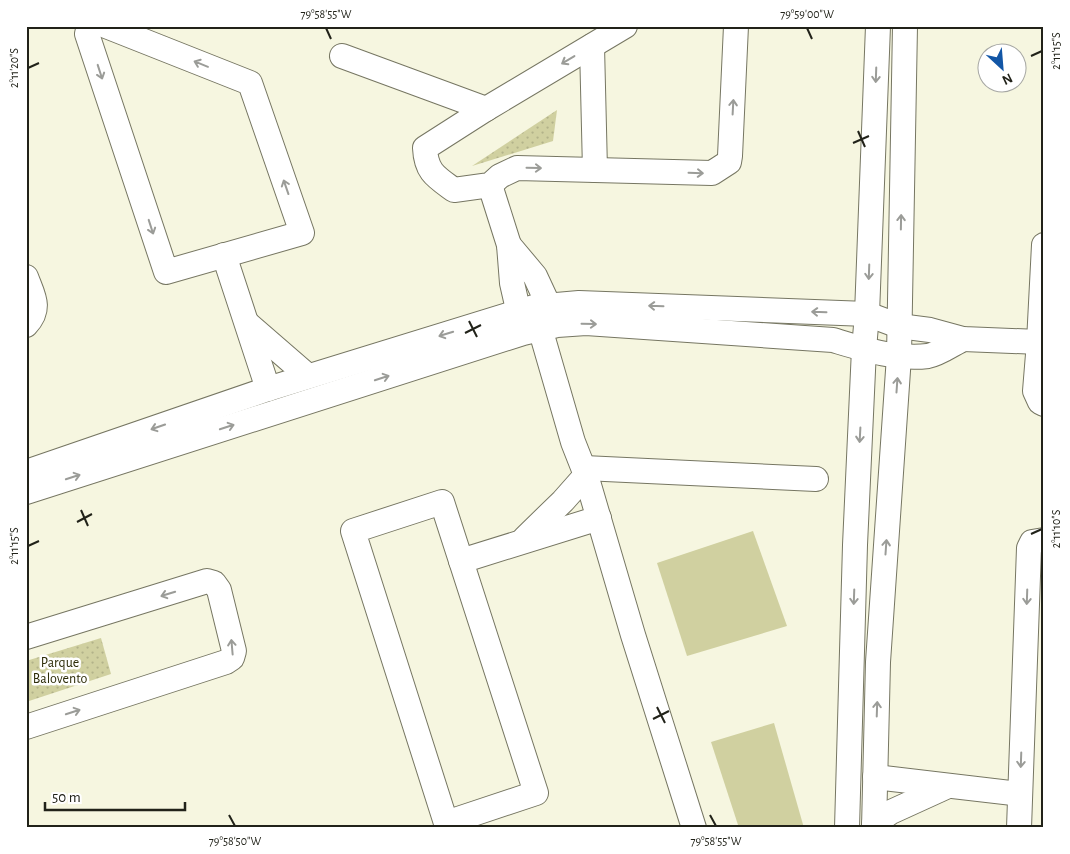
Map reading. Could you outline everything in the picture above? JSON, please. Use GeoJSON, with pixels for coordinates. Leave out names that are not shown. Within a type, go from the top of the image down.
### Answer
{"type":"FeatureCollection","features":[{"type":"Feature","properties":{"kind":"street"},"geometry":{"type":"LineString","coordinates":[[89,26],[87,34],[166,272],[302,233],[250,83],[106,26]]}},
{"type":"Feature","properties":{"kind":"street"},"geometry":{"type":"LineString","coordinates":[[625,26],[486,109],[425,148],[425,161],[435,177],[454,190],[490,185],[500,176],[517,168],[712,173],[729,162],[736,26]]}},
{"type":"Feature","properties":{"kind":"street"},"geometry":{"type":"LineString","coordinates":[[847,828],[855,545],[864,349],[868,314],[878,26]]}},
{"type":"Feature","properties":{"kind":"street"},"geometry":{"type":"LineString","coordinates":[[874,826],[878,662],[899,356],[905,26]]}},
{"type":"Feature","properties":{"kind":"street"},"geometry":{"type":"LineString","coordinates":[[592,46],[595,170]]}},
{"type":"Feature","properties":{"kind":"street"},"geometry":{"type":"LineString","coordinates":[[342,56],[486,109]]}},
{"type":"Feature","properties":{"kind":"street"},"geometry":{"type":"LineString","coordinates":[[490,185],[509,245],[512,283],[537,321]]}},
{"type":"Feature","properties":{"kind":"street"},"geometry":{"type":"LineString","coordinates":[[509,245],[535,276],[537,321],[573,442],[585,471],[632,635],[694,828]]}},
{"type":"Feature","properties":{"kind":"street"},"geometry":{"type":"LineString","coordinates":[[1044,246],[1040,342],[1035,391],[1040,402],[1044,404]]}},
{"type":"Feature","properties":{"kind":"street"},"geometry":{"type":"LineString","coordinates":[[224,255],[268,389]]}},
{"type":"Feature","properties":{"kind":"street"},"geometry":{"type":"LineString","coordinates":[[26,277],[36,306],[34,317],[26,325]]}},
{"type":"Feature","properties":{"kind":"street"},"geometry":{"type":"LineString","coordinates":[[26,472],[188,428],[537,321],[579,303],[868,314],[899,326],[930,330],[963,339],[1040,342]]}},
{"type":"Feature","properties":{"kind":"street"},"geometry":{"type":"LineString","coordinates":[[26,492],[188,428],[268,389],[308,376],[537,321],[833,340],[899,356],[930,356],[963,339]]}},
{"type":"Feature","properties":{"kind":"street"},"geometry":{"type":"LineString","coordinates":[[247,323],[308,376]]}},
{"type":"Feature","properties":{"kind":"street"},"geometry":{"type":"LineString","coordinates":[[585,471],[816,479]]}},
{"type":"Feature","properties":{"kind":"street"},"geometry":{"type":"LineString","coordinates":[[520,542],[563,501],[585,471]]}},
{"type":"Feature","properties":{"kind":"street"},"geometry":{"type":"LineString","coordinates":[[442,502],[461,561],[536,793],[446,823],[353,531],[442,502]]}},
{"type":"Feature","properties":{"kind":"street"},"geometry":{"type":"LineString","coordinates":[[461,561],[599,518]]}},
{"type":"Feature","properties":{"kind":"street"},"geometry":{"type":"LineString","coordinates":[[1019,828],[1029,548],[1032,542],[1044,540]]}},
{"type":"Feature","properties":{"kind":"street"},"geometry":{"type":"LineString","coordinates":[[26,637],[207,581],[214,582],[220,590],[234,650],[232,658],[226,662],[26,727]]}},
{"type":"Feature","properties":{"kind":"street"},"geometry":{"type":"LineString","coordinates":[[850,740],[876,740]]}},
{"type":"Feature","properties":{"kind":"street"},"geometry":{"type":"LineString","coordinates":[[875,778],[1020,794]]}},
{"type":"Feature","properties":{"kind":"street"},"geometry":{"type":"LineString","coordinates":[[874,826],[891,812],[950,785]]}},
{"type":"Feature","properties":{"kind":"green space"},"geometry":{"type":"Polygon","coordinates":[[[557,110],[553,141],[472,166],[557,110]]]}},
{"type":"Feature","properties":{"kind":"green space"},"geometry":{"type":"Polygon","coordinates":[[[753,531],[787,626],[687,656],[657,563],[753,531]]]}},
{"type":"Feature","properties":{"kind":"green space","name":"Parque Balovento"},"geometry":{"type":"Polygon","coordinates":[[[101,638],[111,674],[26,702],[26,661],[101,638]]]}},
{"type":"Feature","properties":{"kind":"green space"},"geometry":{"type":"Polygon","coordinates":[[[774,723],[804,828],[739,828],[711,742],[774,723]]]}}]}
